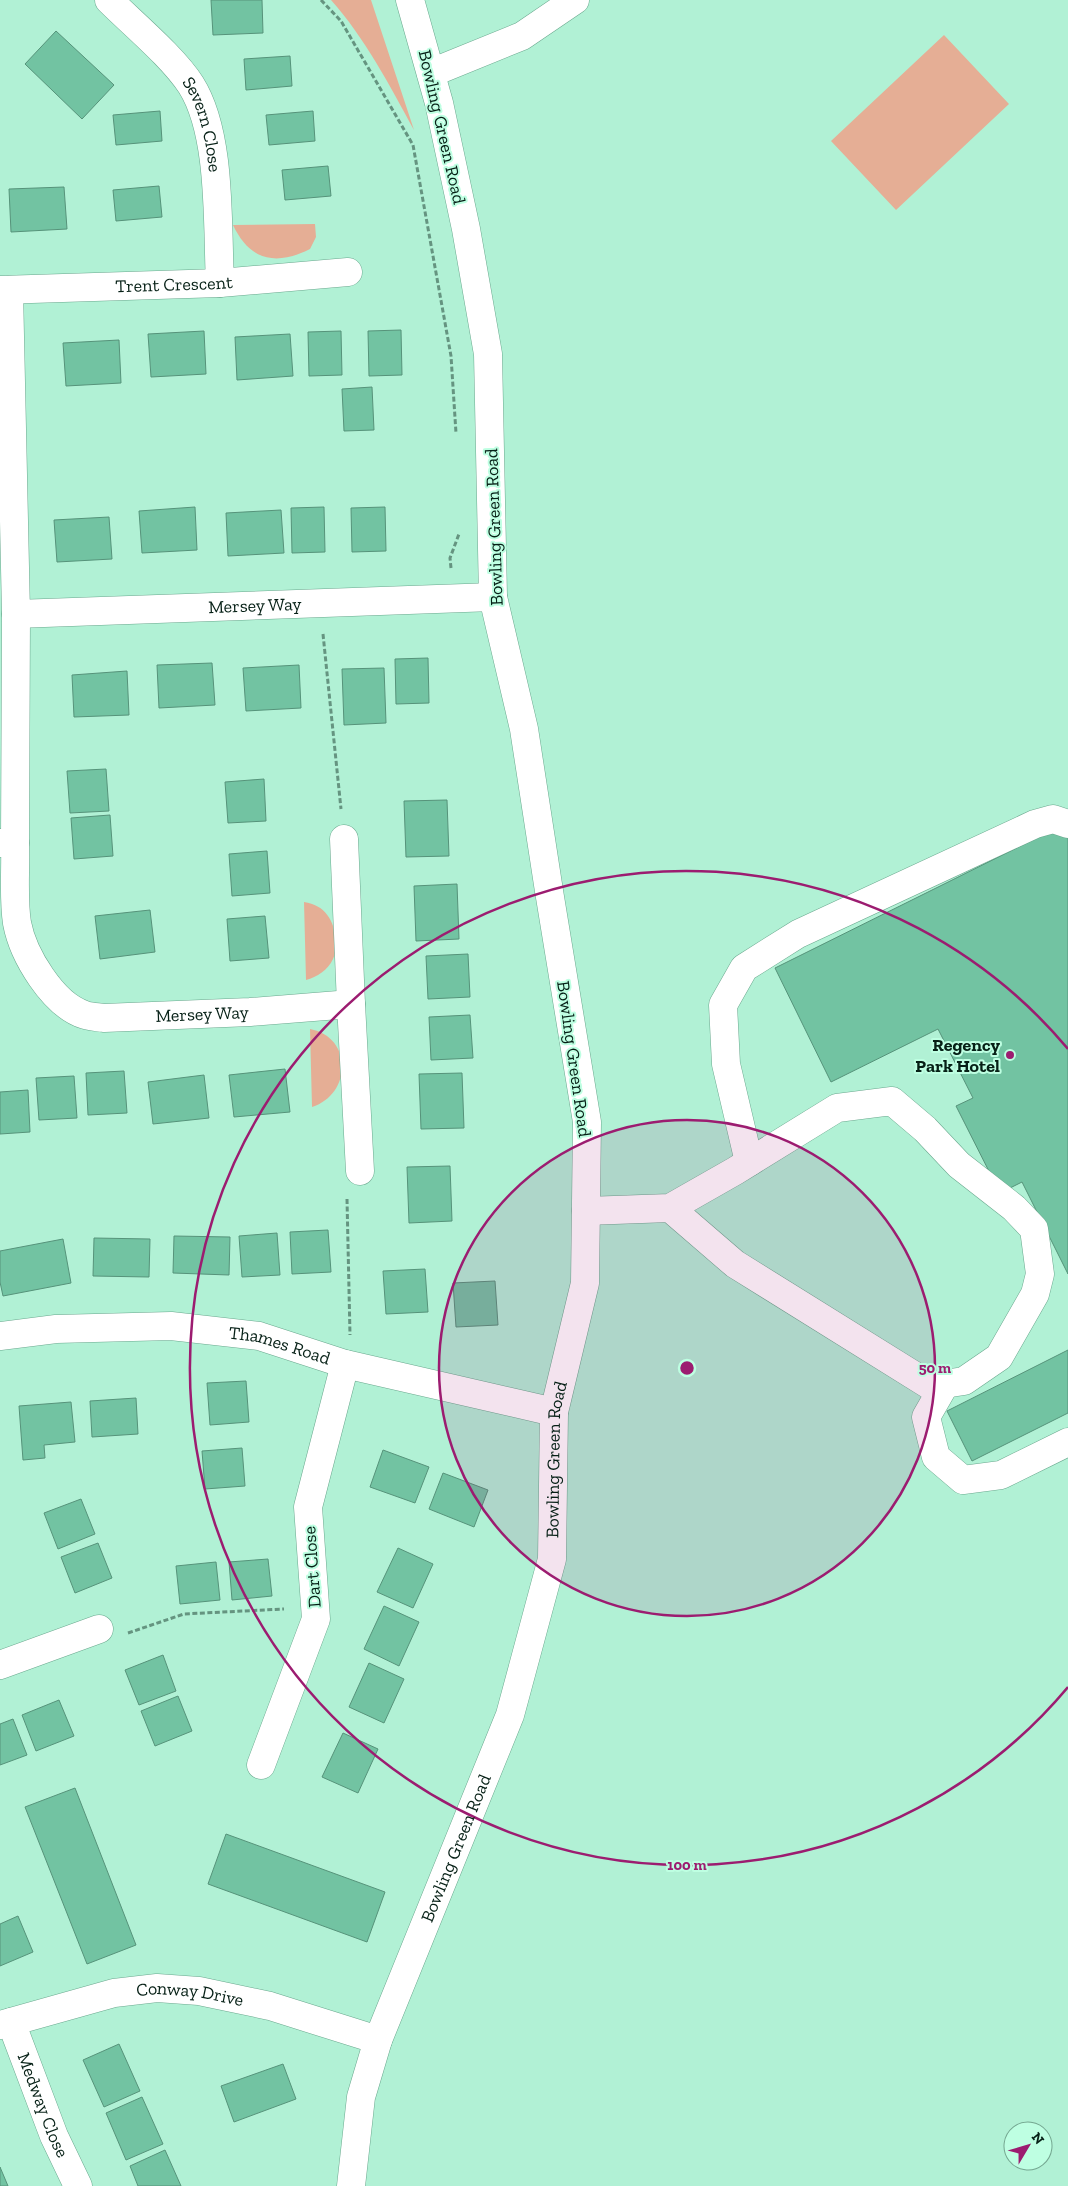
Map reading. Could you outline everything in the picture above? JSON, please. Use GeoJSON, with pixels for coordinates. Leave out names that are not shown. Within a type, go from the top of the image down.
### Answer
{"type":"FeatureCollection","features":[{"type":"Feature","properties":{"kind":"street","name":"Severn Close"},"geometry":{"type":"LineString","coordinates":[[109,0],[178,68],[191,86],[200,106],[214,156],[220,283]]}},
{"type":"Feature","properties":{"kind":"street","name":"Bowling Green Road"},"geometry":{"type":"LineString","coordinates":[[351,2186],[361,2097],[378,2040],[510,1716],[552,1559],[554,1412],[585,1283],[587,1122],[550,901],[524,729],[493,597],[488,354],[466,229],[439,102],[410,0]]}},
{"type":"Feature","properties":{"kind":"street"},"geometry":{"type":"LineString","coordinates":[[431,73],[522,36],[575,0]]}},
{"type":"Feature","properties":{"kind":"street","name":"Trent Crescent"},"geometry":{"type":"LineString","coordinates":[[5,290],[220,283],[348,272]]}},
{"type":"Feature","properties":{"kind":"street","name":"Mersey Way"},"geometry":{"type":"LineString","coordinates":[[5,290],[16,614],[7,843],[18,924],[28,953],[43,981],[60,1001],[84,1015],[104,1018],[250,1012],[351,1004]]}},
{"type":"Feature","properties":{"kind":"street","name":"Mersey Way"},"geometry":{"type":"LineString","coordinates":[[16,614],[493,597]]}},
{"type":"Feature","properties":{"kind":"street"},"geometry":{"type":"LineString","coordinates":[[749,1162],[726,1064],[723,1005],[744,968],[798,934],[1035,824],[1053,819],[1068,824]]}},
{"type":"Feature","properties":{"kind":"street"},"geometry":{"type":"LineString","coordinates":[[344,839],[360,1171]]}},
{"type":"Feature","properties":{"kind":"street"},"geometry":{"type":"LineString","coordinates":[[586,1211],[670,1208],[837,1108],[892,1101],[925,1128],[959,1165],[1014,1208],[1034,1229],[1040,1274],[1035,1294],[999,1357],[964,1381],[931,1386],[735,1264],[670,1208]]}},
{"type":"Feature","properties":{"kind":"street","name":"Thames Road"},"geometry":{"type":"LineString","coordinates":[[0,1336],[56,1329],[171,1326],[259,1336],[345,1364],[554,1412]]}},
{"type":"Feature","properties":{"kind":"street","name":"Dart Close"},"geometry":{"type":"LineString","coordinates":[[261,1765],[316,1619],[308,1507],[345,1364]]}},
{"type":"Feature","properties":{"kind":"street"},"geometry":{"type":"LineString","coordinates":[[945,1384],[926,1417],[936,1457],[963,1480],[1001,1475],[1068,1442]]}},
{"type":"Feature","properties":{"kind":"street"},"geometry":{"type":"LineString","coordinates":[[0,1665],[99,1629]]}},
{"type":"Feature","properties":{"kind":"street","name":"Conway Drive"},"geometry":{"type":"LineString","coordinates":[[6,2023],[114,1993],[157,1988],[199,1991],[270,2006],[378,2040]]}},
{"type":"Feature","properties":{"kind":"street","name":"Medway Close"},"geometry":{"type":"LineString","coordinates":[[6,2023],[54,2136],[78,2186]]}},
{"type":"Feature","properties":{"kind":"path"},"geometry":{"type":"LineString","coordinates":[[321,0],[341,21],[413,145],[451,356],[456,436]]}},
{"type":"Feature","properties":{"kind":"path"},"geometry":{"type":"LineString","coordinates":[[454,599],[450,558],[462,525]]}},
{"type":"Feature","properties":{"kind":"path"},"geometry":{"type":"LineString","coordinates":[[320,604],[344,839]]}},
{"type":"Feature","properties":{"kind":"path"},"geometry":{"type":"LineString","coordinates":[[345,1364],[351,1330],[346,1179],[360,1171]]}},
{"type":"Feature","properties":{"kind":"path"},"geometry":{"type":"LineString","coordinates":[[99,1629],[121,1635],[184,1614],[314,1607]]}},
{"type":"Feature","properties":{"kind":"shaded area"},"geometry":{"type":"Polygon","coordinates":[[[331,0],[371,0],[414,130],[366,46],[331,0]]]}},
{"type":"Feature","properties":{"kind":"shaded area"},"geometry":{"type":"Polygon","coordinates":[[[944,35],[1009,104],[896,210],[831,141],[944,35]]]}},
{"type":"Feature","properties":{"kind":"shaded area"},"geometry":{"type":"Polygon","coordinates":[[[315,224],[316,237],[310,249],[298,254],[275,258],[265,257],[247,246],[233,225],[315,224]]]}},
{"type":"Feature","properties":{"kind":"shaded area"},"geometry":{"type":"Polygon","coordinates":[[[304,902],[318,906],[323,910],[331,920],[336,940],[335,954],[325,970],[306,980],[304,902]]]}},
{"type":"Feature","properties":{"kind":"shaded area"},"geometry":{"type":"Polygon","coordinates":[[[310,1029],[324,1034],[334,1043],[340,1054],[342,1066],[340,1079],[335,1090],[325,1100],[312,1107],[310,1029]]]}},
{"type":"Feature","properties":{"kind":"building"},"geometry":{"type":"Polygon","coordinates":[[[211,0],[262,0],[263,33],[213,35],[211,0]]]}},
{"type":"Feature","properties":{"kind":"building"},"geometry":{"type":"Polygon","coordinates":[[[56,31],[114,85],[82,119],[25,64],[56,31]]]}},
{"type":"Feature","properties":{"kind":"building"},"geometry":{"type":"Polygon","coordinates":[[[290,56],[292,86],[246,90],[244,59],[290,56]]]}},
{"type":"Feature","properties":{"kind":"building"},"geometry":{"type":"Polygon","coordinates":[[[160,111],[162,141],[116,145],[113,115],[160,111]]]}},
{"type":"Feature","properties":{"kind":"building"},"geometry":{"type":"Polygon","coordinates":[[[313,111],[315,141],[269,145],[266,115],[313,111]]]}},
{"type":"Feature","properties":{"kind":"building"},"geometry":{"type":"Polygon","coordinates":[[[328,166],[331,196],[285,200],[282,170],[328,166]]]}},
{"type":"Feature","properties":{"kind":"building"},"geometry":{"type":"Polygon","coordinates":[[[159,186],[162,217],[116,221],[113,190],[159,186]]]}},
{"type":"Feature","properties":{"kind":"building"},"geometry":{"type":"Polygon","coordinates":[[[64,187],[67,229],[11,232],[9,189],[64,187]]]}},
{"type":"Feature","properties":{"kind":"building"},"geometry":{"type":"Polygon","coordinates":[[[401,330],[402,375],[369,376],[368,331],[401,330]]]}},
{"type":"Feature","properties":{"kind":"building"},"geometry":{"type":"Polygon","coordinates":[[[204,331],[206,374],[151,377],[148,334],[204,331]]]}},
{"type":"Feature","properties":{"kind":"building"},"geometry":{"type":"Polygon","coordinates":[[[341,331],[342,375],[309,376],[308,332],[341,331]]]}},
{"type":"Feature","properties":{"kind":"building"},"geometry":{"type":"Polygon","coordinates":[[[290,334],[293,376],[237,380],[235,337],[290,334]]]}},
{"type":"Feature","properties":{"kind":"building"},"geometry":{"type":"Polygon","coordinates":[[[119,340],[121,383],[66,386],[63,343],[119,340]]]}},
{"type":"Feature","properties":{"kind":"building"},"geometry":{"type":"Polygon","coordinates":[[[372,387],[374,430],[344,431],[342,389],[372,387]]]}},
{"type":"Feature","properties":{"kind":"building"},"geometry":{"type":"Polygon","coordinates":[[[195,507],[197,550],[142,553],[139,511],[195,507]]]}},
{"type":"Feature","properties":{"kind":"building"},"geometry":{"type":"Polygon","coordinates":[[[324,507],[325,552],[292,553],[291,508],[324,507]]]}},
{"type":"Feature","properties":{"kind":"building"},"geometry":{"type":"Polygon","coordinates":[[[385,507],[386,551],[352,552],[351,508],[385,507]]]}},
{"type":"Feature","properties":{"kind":"building"},"geometry":{"type":"Polygon","coordinates":[[[281,510],[284,553],[228,556],[226,513],[281,510]]]}},
{"type":"Feature","properties":{"kind":"building"},"geometry":{"type":"Polygon","coordinates":[[[109,517],[112,559],[57,562],[54,520],[109,517]]]}},
{"type":"Feature","properties":{"kind":"building"},"geometry":{"type":"Polygon","coordinates":[[[428,658],[429,703],[396,704],[395,659],[428,658]]]}},
{"type":"Feature","properties":{"kind":"building"},"geometry":{"type":"Polygon","coordinates":[[[212,663],[215,705],[159,708],[157,665],[212,663]]]}},
{"type":"Feature","properties":{"kind":"building"},"geometry":{"type":"Polygon","coordinates":[[[299,665],[301,708],[246,711],[243,668],[299,665]]]}},
{"type":"Feature","properties":{"kind":"building"},"geometry":{"type":"Polygon","coordinates":[[[384,668],[386,723],[344,725],[342,669],[384,668]]]}},
{"type":"Feature","properties":{"kind":"building"},"geometry":{"type":"Polygon","coordinates":[[[127,671],[129,715],[74,717],[72,675],[127,671]]]}},
{"type":"Feature","properties":{"kind":"building"},"geometry":{"type":"Polygon","coordinates":[[[106,769],[109,811],[70,813],[67,771],[106,769]]]}},
{"type":"Feature","properties":{"kind":"building"},"geometry":{"type":"Polygon","coordinates":[[[264,779],[266,821],[228,823],[225,782],[264,779]]]}},
{"type":"Feature","properties":{"kind":"building"},"geometry":{"type":"Polygon","coordinates":[[[447,800],[449,856],[406,857],[404,801],[447,800]]]}},
{"type":"Feature","properties":{"kind":"building"},"geometry":{"type":"Polygon","coordinates":[[[110,815],[113,856],[74,859],[71,818],[110,815]]]}},
{"type":"Feature","properties":{"kind":"building","name":"Regency Park Hotel"},"geometry":{"type":"Polygon","coordinates":[[[1065,824],[1068,830],[1068,1274],[1022,1182],[1000,1193],[956,1106],[973,1098],[938,1029],[831,1082],[775,968],[1065,824]]]}},
{"type":"Feature","properties":{"kind":"building"},"geometry":{"type":"Polygon","coordinates":[[[267,851],[270,893],[232,896],[229,854],[267,851]]]}},
{"type":"Feature","properties":{"kind":"building"},"geometry":{"type":"Polygon","coordinates":[[[457,884],[459,939],[416,941],[414,886],[457,884]]]}},
{"type":"Feature","properties":{"kind":"building"},"geometry":{"type":"Polygon","coordinates":[[[150,910],[155,952],[100,959],[95,916],[150,910]]]}},
{"type":"Feature","properties":{"kind":"building"},"geometry":{"type":"Polygon","coordinates":[[[265,916],[269,958],[230,961],[227,919],[265,916]]]}},
{"type":"Feature","properties":{"kind":"building"},"geometry":{"type":"Polygon","coordinates":[[[468,954],[470,997],[428,999],[426,956],[468,954]]]}},
{"type":"Feature","properties":{"kind":"building"},"geometry":{"type":"Polygon","coordinates":[[[470,1015],[473,1058],[431,1060],[429,1017],[470,1015]]]}},
{"type":"Feature","properties":{"kind":"building"},"geometry":{"type":"Polygon","coordinates":[[[285,1069],[290,1112],[234,1117],[229,1075],[285,1069]]]}},
{"type":"Feature","properties":{"kind":"building"},"geometry":{"type":"Polygon","coordinates":[[[124,1071],[127,1113],[88,1115],[86,1073],[124,1071]]]}},
{"type":"Feature","properties":{"kind":"building"},"geometry":{"type":"Polygon","coordinates":[[[462,1073],[464,1128],[421,1129],[419,1074],[462,1073]]]}},
{"type":"Feature","properties":{"kind":"building"},"geometry":{"type":"Polygon","coordinates":[[[204,1075],[209,1118],[153,1124],[148,1082],[204,1075]]]}},
{"type":"Feature","properties":{"kind":"building"},"geometry":{"type":"Polygon","coordinates":[[[74,1076],[77,1118],[39,1120],[36,1078],[74,1076]]]}},
{"type":"Feature","properties":{"kind":"building"},"geometry":{"type":"Polygon","coordinates":[[[28,1090],[30,1132],[0,1134],[0,1092],[28,1090]]]}},
{"type":"Feature","properties":{"kind":"building"},"geometry":{"type":"Polygon","coordinates":[[[450,1166],[452,1221],[409,1223],[407,1167],[450,1166]]]}},
{"type":"Feature","properties":{"kind":"building"},"geometry":{"type":"Polygon","coordinates":[[[328,1230],[331,1272],[292,1274],[290,1232],[328,1230]]]}},
{"type":"Feature","properties":{"kind":"building"},"geometry":{"type":"Polygon","coordinates":[[[277,1233],[280,1275],[242,1277],[239,1236],[277,1233]]]}},
{"type":"Feature","properties":{"kind":"building"},"geometry":{"type":"Polygon","coordinates":[[[174,1236],[230,1237],[229,1275],[173,1273],[174,1236]]]}},
{"type":"Feature","properties":{"kind":"building"},"geometry":{"type":"Polygon","coordinates":[[[94,1238],[150,1239],[149,1277],[93,1276],[94,1238]]]}},
{"type":"Feature","properties":{"kind":"building"},"geometry":{"type":"Polygon","coordinates":[[[63,1239],[71,1283],[3,1296],[0,1282],[0,1251],[63,1239]]]}},
{"type":"Feature","properties":{"kind":"building"},"geometry":{"type":"Polygon","coordinates":[[[425,1269],[428,1312],[386,1314],[383,1271],[425,1269]]]}},
{"type":"Feature","properties":{"kind":"building"},"geometry":{"type":"Polygon","coordinates":[[[495,1281],[498,1325],[456,1327],[453,1283],[495,1281]]]}},
{"type":"Feature","properties":{"kind":"building"},"geometry":{"type":"Polygon","coordinates":[[[1068,1350],[1068,1413],[972,1461],[947,1411],[1068,1350]]]}},
{"type":"Feature","properties":{"kind":"building"},"geometry":{"type":"Polygon","coordinates":[[[246,1381],[249,1422],[210,1425],[207,1383],[246,1381]]]}},
{"type":"Feature","properties":{"kind":"building"},"geometry":{"type":"Polygon","coordinates":[[[136,1398],[138,1434],[92,1437],[90,1401],[136,1398]]]}},
{"type":"Feature","properties":{"kind":"building"},"geometry":{"type":"Polygon","coordinates":[[[71,1402],[75,1442],[44,1445],[45,1458],[23,1460],[19,1406],[71,1402]]]}},
{"type":"Feature","properties":{"kind":"building"},"geometry":{"type":"Polygon","coordinates":[[[242,1448],[245,1486],[205,1489],[202,1451],[242,1448]]]}},
{"type":"Feature","properties":{"kind":"building"},"geometry":{"type":"Polygon","coordinates":[[[383,1450],[429,1467],[415,1503],[370,1487],[383,1450]]]}},
{"type":"Feature","properties":{"kind":"building"},"geometry":{"type":"Polygon","coordinates":[[[443,1473],[488,1490],[474,1527],[429,1509],[443,1473]]]}},
{"type":"Feature","properties":{"kind":"building"},"geometry":{"type":"Polygon","coordinates":[[[81,1499],[95,1534],[58,1549],[44,1513],[81,1499]]]}},
{"type":"Feature","properties":{"kind":"building"},"geometry":{"type":"Polygon","coordinates":[[[98,1543],[112,1578],[75,1593],[61,1557],[98,1543]]]}},
{"type":"Feature","properties":{"kind":"building"},"geometry":{"type":"Polygon","coordinates":[[[398,1548],[433,1564],[413,1608],[377,1592],[398,1548]]]}},
{"type":"Feature","properties":{"kind":"building"},"geometry":{"type":"Polygon","coordinates":[[[268,1559],[272,1596],[232,1600],[229,1562],[268,1559]]]}},
{"type":"Feature","properties":{"kind":"building"},"geometry":{"type":"Polygon","coordinates":[[[216,1562],[220,1600],[180,1604],[176,1566],[216,1562]]]}},
{"type":"Feature","properties":{"kind":"building"},"geometry":{"type":"Polygon","coordinates":[[[384,1606],[419,1622],[399,1666],[364,1649],[384,1606]]]}},
{"type":"Feature","properties":{"kind":"building"},"geometry":{"type":"Polygon","coordinates":[[[163,1655],[176,1691],[139,1705],[125,1670],[163,1655]]]}},
{"type":"Feature","properties":{"kind":"building"},"geometry":{"type":"Polygon","coordinates":[[[369,1663],[404,1679],[384,1723],[349,1707],[369,1663]]]}},
{"type":"Feature","properties":{"kind":"building"},"geometry":{"type":"Polygon","coordinates":[[[178,1696],[192,1731],[155,1746],[141,1711],[178,1696]]]}},
{"type":"Feature","properties":{"kind":"building"},"geometry":{"type":"Polygon","coordinates":[[[59,1700],[74,1736],[36,1751],[22,1715],[59,1700]]]}},
{"type":"Feature","properties":{"kind":"building"},"geometry":{"type":"Polygon","coordinates":[[[13,1719],[27,1755],[0,1765],[0,1724],[13,1719]]]}},
{"type":"Feature","properties":{"kind":"building"},"geometry":{"type":"Polygon","coordinates":[[[343,1733],[378,1749],[358,1793],[322,1777],[343,1733]]]}},
{"type":"Feature","properties":{"kind":"building"},"geometry":{"type":"Polygon","coordinates":[[[75,1788],[136,1945],[87,1964],[25,1807],[75,1788]]]}},
{"type":"Feature","properties":{"kind":"building"},"geometry":{"type":"Polygon","coordinates":[[[226,1834],[385,1892],[367,1942],[208,1884],[226,1834]]]}},
{"type":"Feature","properties":{"kind":"building"},"geometry":{"type":"Polygon","coordinates":[[[18,1916],[33,1952],[0,1966],[0,1924],[18,1916]]]}},
{"type":"Feature","properties":{"kind":"building"},"geometry":{"type":"Polygon","coordinates":[[[119,2044],[140,2091],[104,2107],[83,2060],[119,2044]]]}},
{"type":"Feature","properties":{"kind":"building"},"geometry":{"type":"Polygon","coordinates":[[[283,2064],[296,2099],[234,2122],[221,2086],[283,2064]]]}},
{"type":"Feature","properties":{"kind":"building"},"geometry":{"type":"Polygon","coordinates":[[[142,2097],[163,2144],[126,2160],[106,2113],[142,2097]]]}},
{"type":"Feature","properties":{"kind":"building"},"geometry":{"type":"Polygon","coordinates":[[[165,2150],[181,2186],[138,2186],[130,2166],[165,2150]]]}},
{"type":"Feature","properties":{"kind":"building"},"geometry":{"type":"Polygon","coordinates":[[[0,2167],[8,2186],[0,2186],[0,2167]]]}},
{"type":"Feature","properties":{"kind":"place","name":"Regency Park Hotel"},"geometry":{"type":"Point","coordinates":[1010,1055]}}]}
